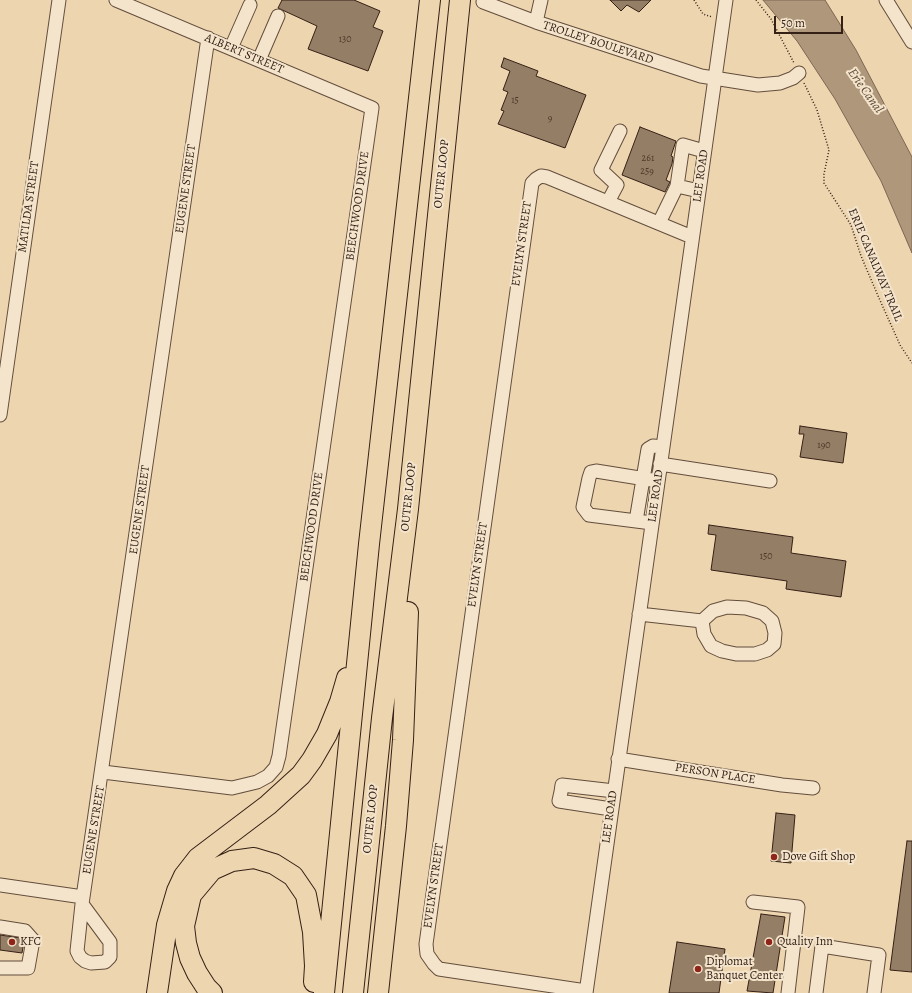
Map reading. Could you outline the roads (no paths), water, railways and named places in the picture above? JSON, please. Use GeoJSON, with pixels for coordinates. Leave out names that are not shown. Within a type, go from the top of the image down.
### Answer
{"type":"FeatureCollection","features":[{"type":"Feature","properties":{"kind":"highway"},"geometry":{"type":"LineString","coordinates":[[324,993],[369,544],[430,0]]}},
{"type":"Feature","properties":{"kind":"highway","name":"OUTER LOOP"},"geometry":{"type":"LineString","coordinates":[[353,993],[382,718],[408,509],[460,0]]}},
{"type":"Feature","properties":{"kind":"highway"},"geometry":{"type":"LineString","coordinates":[[378,993],[403,740],[406,637],[413,548],[408,509]]}},
{"type":"Feature","properties":{"kind":"highway"},"geometry":{"type":"LineString","coordinates":[[157,993],[170,914],[177,891],[184,876],[198,858],[289,787],[312,760],[327,734],[345,685],[369,544]]}},
{"type":"Feature","properties":{"kind":"highway"},"geometry":{"type":"LineString","coordinates":[[212,993],[206,987],[190,958],[184,926],[191,895],[212,870],[232,861],[254,858],[274,864],[293,876],[306,895],[311,917],[315,966],[313,993]]}},
{"type":"Feature","properties":{"kind":"highway"},"geometry":{"type":"LineString","coordinates":[[315,966],[330,943]]}},
{"type":"Feature","properties":{"kind":"street","name":"MATILDA STREET"},"geometry":{"type":"LineString","coordinates":[[0,415],[59,0]]}},
{"type":"Feature","properties":{"kind":"street","name":"ALBERT STREET"},"geometry":{"type":"LineString","coordinates":[[116,0],[372,108]]}},
{"type":"Feature","properties":{"kind":"street"},"geometry":{"type":"LineString","coordinates":[[536,22],[541,0]]}},
{"type":"Feature","properties":{"kind":"street","name":"LEE ROAD"},"geometry":{"type":"LineString","coordinates":[[586,992],[726,0]]}},
{"type":"Feature","properties":{"kind":"street"},"geometry":{"type":"LineString","coordinates":[[886,0],[898,17],[912,42]]}},
{"type":"Feature","properties":{"kind":"street","name":"TROLLEY BOULEVARD"},"geometry":{"type":"LineString","coordinates":[[483,2],[536,22],[689,72],[715,79],[758,85],[780,83],[793,78],[799,73]]}},
{"type":"Feature","properties":{"kind":"street"},"geometry":{"type":"LineString","coordinates":[[231,48],[250,5]]}},
{"type":"Feature","properties":{"kind":"street"},"geometry":{"type":"LineString","coordinates":[[259,60],[278,16]]}},
{"type":"Feature","properties":{"kind":"street","name":"EUGENE STREET"},"geometry":{"type":"LineString","coordinates":[[0,885],[83,901],[208,38]]}},
{"type":"Feature","properties":{"kind":"street","name":"BEECHWOOD DRIVE"},"geometry":{"type":"LineString","coordinates":[[102,772],[232,788],[257,782],[268,776],[276,767],[281,748],[372,108]]}},
{"type":"Feature","properties":{"kind":"street"},"geometry":{"type":"LineString","coordinates":[[608,202],[622,187],[601,170],[620,131]]}},
{"type":"Feature","properties":{"kind":"street"},"geometry":{"type":"LineString","coordinates":[[659,223],[677,186],[683,146],[704,151]]}},
{"type":"Feature","properties":{"kind":"street","name":"EVELYN STREET"},"geometry":{"type":"LineString","coordinates":[[586,992],[537,988],[439,969],[428,954],[426,944],[530,189],[536,178],[547,177],[692,237]]}},
{"type":"Feature","properties":{"kind":"street"},"geometry":{"type":"LineString","coordinates":[[677,186],[699,191]]}},
{"type":"Feature","properties":{"kind":"street"},"geometry":{"type":"LineString","coordinates":[[636,521],[650,446],[663,447]]}},
{"type":"Feature","properties":{"kind":"street"},"geometry":{"type":"LineString","coordinates":[[660,464],[770,481]]}},
{"type":"Feature","properties":{"kind":"street"},"geometry":{"type":"LineString","coordinates":[[652,523],[589,515],[583,506],[591,472],[596,470],[658,481]]}},
{"type":"Feature","properties":{"kind":"street"},"geometry":{"type":"LineString","coordinates":[[639,614],[702,621],[713,611],[727,607],[746,608],[763,613],[772,621],[775,633],[774,644],[767,650],[755,654],[736,654],[722,651],[711,646],[704,634],[702,621]]}},
{"type":"Feature","properties":{"kind":"street","name":"PERSON PLACE"},"geometry":{"type":"LineString","coordinates":[[618,759],[782,785],[813,788]]}},
{"type":"Feature","properties":{"kind":"street"},"geometry":{"type":"LineString","coordinates":[[611,809],[559,801],[560,792],[562,785],[614,791]]}},
{"type":"Feature","properties":{"kind":"street"},"geometry":{"type":"LineString","coordinates":[[753,902],[798,907],[788,993]]}},
{"type":"Feature","properties":{"kind":"street"},"geometry":{"type":"LineString","coordinates":[[0,927],[25,930],[33,940],[28,968],[0,968]]}},
{"type":"Feature","properties":{"kind":"street"},"geometry":{"type":"LineString","coordinates":[[816,993],[822,946],[879,955],[874,993]]}},
{"type":"Feature","properties":{"kind":"water","name":"Erie Canal"},"geometry":{"type":"Polygon","coordinates":[[[763,0],[825,0],[856,50],[912,157],[912,253],[881,181],[835,99],[797,41],[763,0]]]}},
{"type":"Feature","properties":{"kind":"place","name":"Dove Gift Shop"},"geometry":{"type":"Point","coordinates":[774,857]}},
{"type":"Feature","properties":{"kind":"place","name":"KFC"},"geometry":{"type":"Point","coordinates":[12,942]}},
{"type":"Feature","properties":{"kind":"place","name":"Quality Inn"},"geometry":{"type":"Point","coordinates":[769,942]}},
{"type":"Feature","properties":{"kind":"place","name":"Diplomat Banquet Center"},"geometry":{"type":"Point","coordinates":[698,969]}}]}
